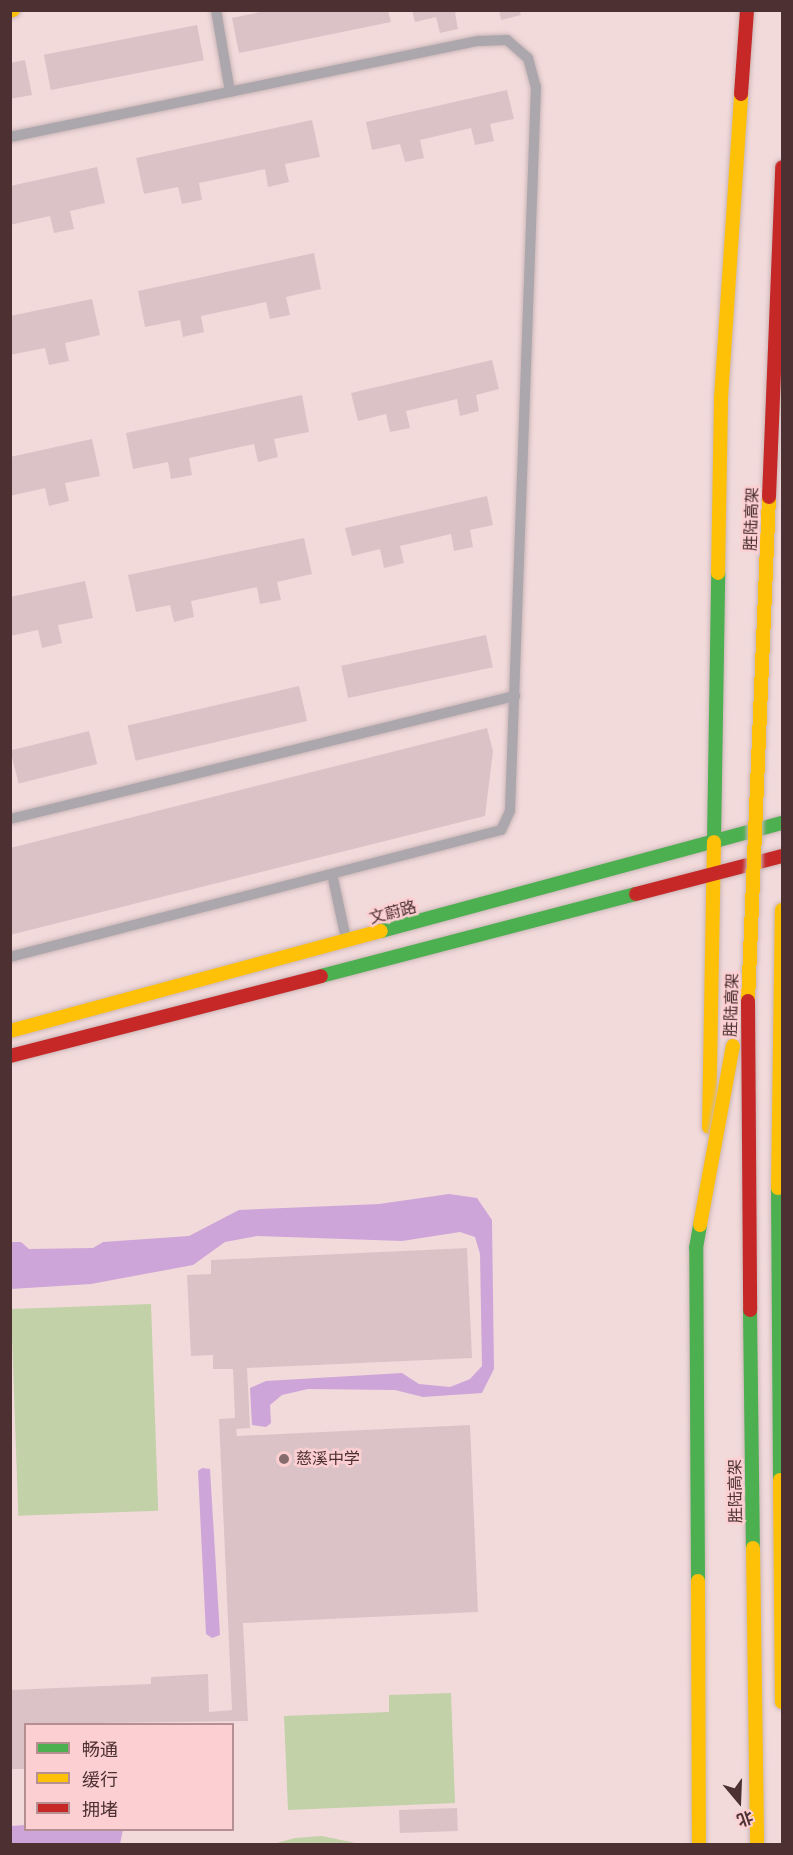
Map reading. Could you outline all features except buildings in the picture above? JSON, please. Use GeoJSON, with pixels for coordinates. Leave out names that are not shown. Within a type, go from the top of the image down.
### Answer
{"type":"FeatureCollection","features":[{"type":"Feature","properties":{"kind":"main road"},"geometry":{"type":"LineString","coordinates":[[715,1797],[708,1209],[711,844],[721,398],[747,10]]}},
{"type":"Feature","properties":{"kind":"main road","name":"胜陆高架"},"geometry":{"type":"LineString","coordinates":[[757,1845],[747,1031],[783,166]]}},
{"type":"Feature","properties":{"kind":"main road","name":"文蔚路"},"geometry":{"type":"LineString","coordinates":[[10,1031],[346,943],[783,823]]}},
{"type":"Feature","properties":{"kind":"main road"},"geometry":{"type":"LineString","coordinates":[[10,1056],[783,856]]}},
{"type":"Feature","properties":{"kind":"main road"},"geometry":{"type":"LineString","coordinates":[[783,910],[777,1044],[783,1702]]}},
{"type":"Feature","properties":{"kind":"main road"},"geometry":{"type":"LineString","coordinates":[[699,1845],[696,1248],[751,953]]}},
{"type":"Feature","properties":{"kind":"lane"},"geometry":{"type":"LineString","coordinates":[[216,10],[230,92]]}},
{"type":"Feature","properties":{"kind":"lane"},"geometry":{"type":"LineString","coordinates":[[10,137],[478,41],[507,40],[528,58],[536,87],[510,811],[501,830],[10,957]]}},
{"type":"Feature","properties":{"kind":"lane"},"geometry":{"type":"LineString","coordinates":[[10,819],[514,696]]}},
{"type":"Feature","properties":{"kind":"lane"},"geometry":{"type":"LineString","coordinates":[[332,874],[346,943]]}},
{"type":"Feature","properties":{"kind":"green space"},"geometry":{"type":"Polygon","coordinates":[[[151,1304],[158,1511],[18,1516],[11,1309],[151,1304]]]}},
{"type":"Feature","properties":{"kind":"green space"},"geometry":{"type":"Polygon","coordinates":[[[451,1693],[455,1803],[288,1810],[284,1716],[389,1712],[389,1695],[451,1693]]]}},
{"type":"Feature","properties":{"kind":"green space"},"geometry":{"type":"Polygon","coordinates":[[[322,1836],[360,1844],[273,1844],[295,1838],[322,1836]]]}},
{"type":"Feature","properties":{"kind":"shaded area"},"geometry":{"type":"Polygon","coordinates":[[[449,1194],[477,1198],[492,1220],[494,1369],[482,1393],[423,1397],[395,1390],[308,1389],[282,1395],[270,1405],[271,1423],[266,1427],[252,1425],[250,1388],[266,1381],[402,1373],[419,1384],[450,1387],[470,1379],[482,1366],[480,1254],[475,1237],[460,1232],[402,1241],[257,1236],[225,1242],[193,1265],[91,1284],[11,1289],[11,1242],[21,1242],[29,1249],[93,1248],[103,1242],[189,1236],[239,1210],[379,1204],[449,1194]]]}},
{"type":"Feature","properties":{"kind":"shaded area"},"geometry":{"type":"Polygon","coordinates":[[[202,1468],[210,1469],[220,1635],[212,1638],[206,1634],[198,1471],[202,1468]]]}},
{"type":"Feature","properties":{"kind":"shaded area"},"geometry":{"type":"Polygon","coordinates":[[[24,1825],[24,1831],[123,1831],[120,1844],[11,1844],[11,1826],[24,1825]]]}},
{"type":"Feature","properties":{"kind":"traffic: fast"},"geometry":{"type":"LineString","coordinates":[[714,842],[718,573]]}},
{"type":"Feature","properties":{"kind":"traffic: fast"},"geometry":{"type":"LineString","coordinates":[[381,931],[782,823]]}},
{"type":"Feature","properties":{"kind":"traffic: fast"},"geometry":{"type":"LineString","coordinates":[[321,976],[636,894]]}},
{"type":"Feature","properties":{"kind":"traffic: fast"},"geometry":{"type":"LineString","coordinates":[[778,1188],[780,1480]]}},
{"type":"Feature","properties":{"kind":"traffic: fast"},"geometry":{"type":"LineString","coordinates":[[698,1581],[696,1248],[700,1225]]}},
{"type":"Feature","properties":{"kind":"traffic: fast"},"geometry":{"type":"LineString","coordinates":[[750,1310],[753,1548]]}},
{"type":"Feature","properties":{"kind":"traffic: slow"},"geometry":{"type":"LineString","coordinates":[[718,573],[721,398],[741,94]]}},
{"type":"Feature","properties":{"kind":"traffic: slow"},"geometry":{"type":"LineString","coordinates":[[748,1001],[769,497]]}},
{"type":"Feature","properties":{"kind":"traffic: slow"},"geometry":{"type":"LineString","coordinates":[[709,1127],[714,842]]}},
{"type":"Feature","properties":{"kind":"traffic: slow"},"geometry":{"type":"LineString","coordinates":[[778,1188],[782,910]]}},
{"type":"Feature","properties":{"kind":"traffic: slow"},"geometry":{"type":"LineString","coordinates":[[10,1031],[381,931]]}},
{"type":"Feature","properties":{"kind":"traffic: slow"},"geometry":{"type":"LineString","coordinates":[[700,1225],[733,1046]]}},
{"type":"Feature","properties":{"kind":"traffic: slow"},"geometry":{"type":"LineString","coordinates":[[780,1480],[782,1702]]}},
{"type":"Feature","properties":{"kind":"traffic: slow"},"geometry":{"type":"LineString","coordinates":[[753,1548],[757,1844]]}},
{"type":"Feature","properties":{"kind":"traffic: slow"},"geometry":{"type":"LineString","coordinates":[[698,1581],[699,1844]]}},
{"type":"Feature","properties":{"kind":"traffic: jam"},"geometry":{"type":"LineString","coordinates":[[741,94],[747,10]]}},
{"type":"Feature","properties":{"kind":"traffic: jam"},"geometry":{"type":"LineString","coordinates":[[769,497],[782,167]]}},
{"type":"Feature","properties":{"kind":"traffic: jam"},"geometry":{"type":"LineString","coordinates":[[636,894],[782,856]]}},
{"type":"Feature","properties":{"kind":"traffic: jam"},"geometry":{"type":"LineString","coordinates":[[10,1056],[321,976]]}},
{"type":"Feature","properties":{"kind":"traffic: jam"},"geometry":{"type":"LineString","coordinates":[[748,1001],[750,1310]]}},
{"type":"Feature","properties":{"kind":"place","name":"慈溪中学"},"geometry":{"type":"Point","coordinates":[284,1459]}}]}
